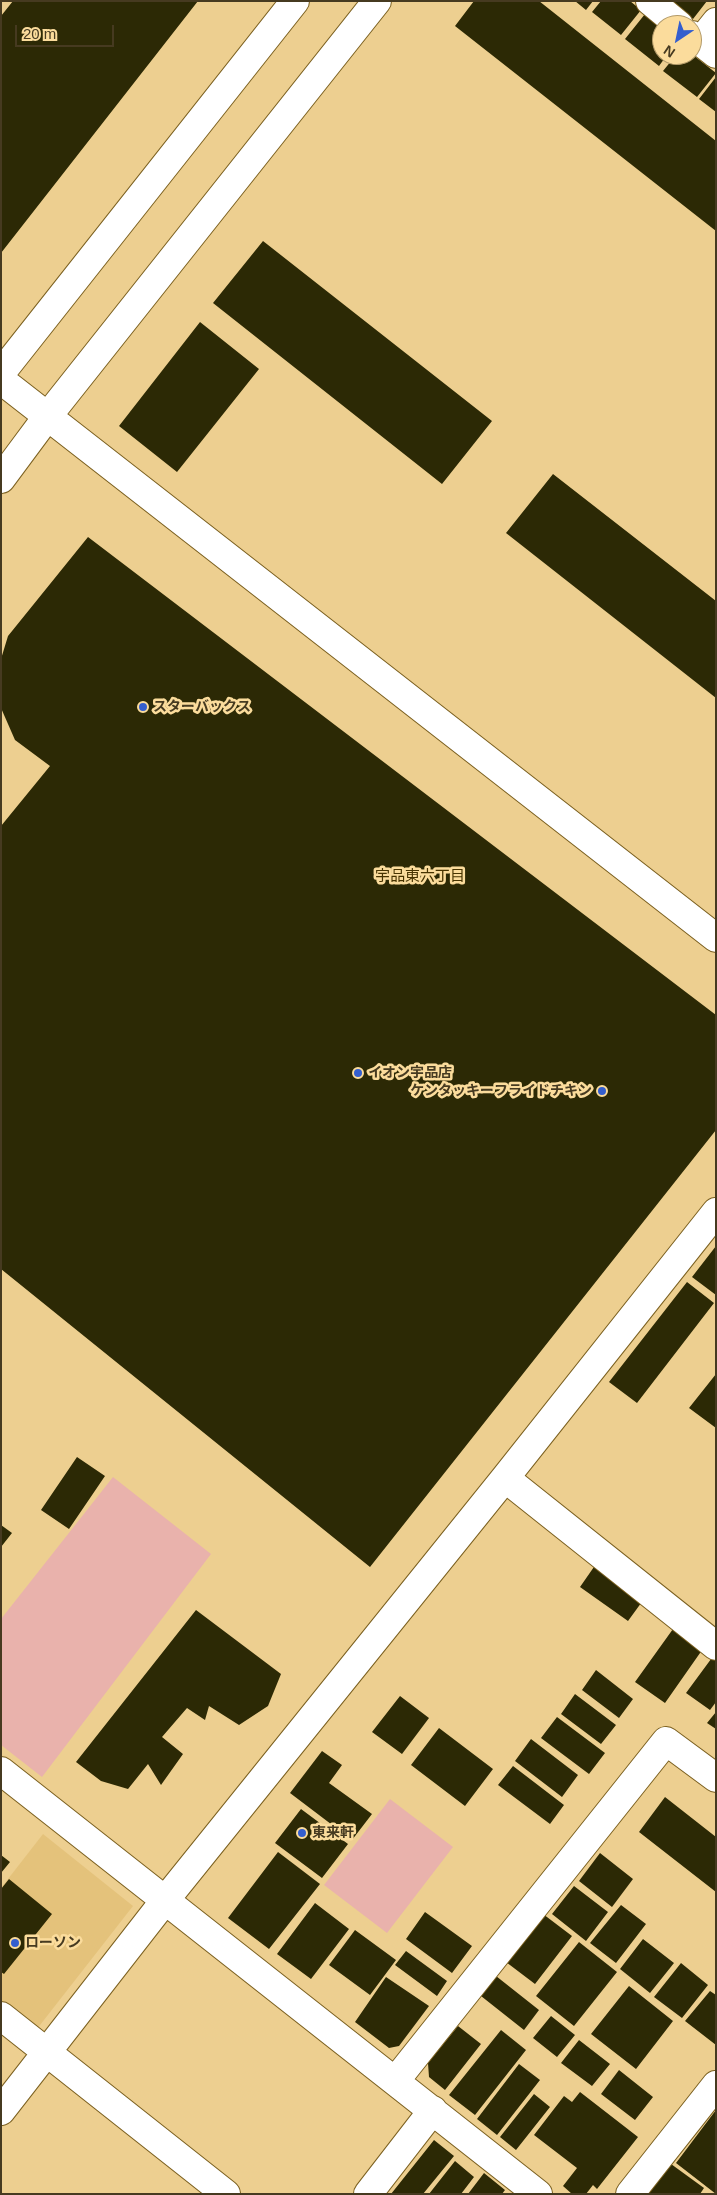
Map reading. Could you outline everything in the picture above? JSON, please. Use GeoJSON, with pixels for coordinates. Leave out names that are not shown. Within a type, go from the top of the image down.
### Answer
{"type":"FeatureCollection","features":[{"type":"Feature","properties":{"kind":"street"},"geometry":{"type":"LineString","coordinates":[[1,373],[295,1]]}},
{"type":"Feature","properties":{"kind":"street"},"geometry":{"type":"LineString","coordinates":[[1,479],[47,418],[377,1]]}},
{"type":"Feature","properties":{"kind":"street"},"geometry":{"type":"LineString","coordinates":[[650,1],[670,15]]}},
{"type":"Feature","properties":{"kind":"street"},"geometry":{"type":"LineString","coordinates":[[1,380],[47,418],[716,938]]}},
{"type":"Feature","properties":{"kind":"street"},"geometry":{"type":"LineString","coordinates":[[1,2110],[166,1899],[505,1478],[716,1212]]}},
{"type":"Feature","properties":{"kind":"street"},"geometry":{"type":"LineString","coordinates":[[505,1478],[716,1646]]}},
{"type":"Feature","properties":{"kind":"street"},"geometry":{"type":"LineString","coordinates":[[396,2080],[666,1741],[716,1778]]}},
{"type":"Feature","properties":{"kind":"street"},"geometry":{"type":"LineString","coordinates":[[1,1771],[396,2080],[538,2194]]}},
{"type":"Feature","properties":{"kind":"street"},"geometry":{"type":"LineString","coordinates":[[1,2016],[226,2194]]}},
{"type":"Feature","properties":{"kind":"street"},"geometry":{"type":"LineString","coordinates":[[630,2194],[716,2085]]}},
{"type":"Feature","properties":{"kind":"street"},"geometry":{"type":"LineString","coordinates":[[368,2194],[433,2110]]}},
{"type":"Feature","properties":{"kind":"shaded area"},"geometry":{"type":"Polygon","coordinates":[[[113,1477],[211,1554],[42,1777],[1,1745],[1,1619],[113,1477]]]}},
{"type":"Feature","properties":{"kind":"shaded area"},"geometry":{"type":"Polygon","coordinates":[[[390,1799],[453,1847],[387,1933],[324,1885],[390,1799]]]}},
{"type":"Feature","properties":{"kind":"shaded area"},"geometry":{"type":"Polygon","coordinates":[[[43,1834],[133,1906],[33,2034],[1,2009],[1,1888],[43,1834]]]}},
{"type":"Feature","properties":{"kind":"building"},"geometry":{"type":"Polygon","coordinates":[[[13,1],[198,1],[1,253],[1,16],[13,1]]]}},
{"type":"Feature","properties":{"kind":"building"},"geometry":{"type":"Polygon","coordinates":[[[474,1],[539,1],[716,141],[716,231],[455,26],[474,1]]]}},
{"type":"Feature","properties":{"kind":"building"},"geometry":{"type":"Polygon","coordinates":[[[575,1],[593,1],[586,10],[575,1]]]}},
{"type":"Feature","properties":{"kind":"building"},"geometry":{"type":"Polygon","coordinates":[[[601,1],[630,1],[641,10],[621,35],[592,12],[601,1]]]}},
{"type":"Feature","properties":{"kind":"building"},"geometry":{"type":"Polygon","coordinates":[[[671,1],[707,1],[696,15],[688,15],[671,1]]]}},
{"type":"Feature","properties":{"kind":"building"},"geometry":{"type":"Polygon","coordinates":[[[645,14],[652,19],[652,60],[625,39],[645,14]]]}},
{"type":"Feature","properties":{"kind":"building"},"geometry":{"type":"Polygon","coordinates":[[[702,62],[716,73],[697,97],[663,71],[668,65],[702,65],[702,62]]]}},
{"type":"Feature","properties":{"kind":"building"},"geometry":{"type":"Polygon","coordinates":[[[716,77],[716,112],[699,99],[716,77]]]}},
{"type":"Feature","properties":{"kind":"building"},"geometry":{"type":"Polygon","coordinates":[[[263,241],[492,421],[442,484],[213,303],[263,241]]]}},
{"type":"Feature","properties":{"kind":"building"},"geometry":{"type":"Polygon","coordinates":[[[200,322],[259,369],[177,472],[119,426],[200,322]]]}},
{"type":"Feature","properties":{"kind":"building"},"geometry":{"type":"Polygon","coordinates":[[[553,474],[716,601],[716,698],[506,533],[553,474]]]}},
{"type":"Feature","properties":{"kind":"building","name":"イオン宇品店"},"geometry":{"type":"Polygon","coordinates":[[[88,537],[716,1015],[716,1130],[370,1567],[1,1269],[1,826],[50,766],[15,740],[1,708],[1,659],[8,636],[88,537]]]}},
{"type":"Feature","properties":{"kind":"building"},"geometry":{"type":"Polygon","coordinates":[[[716,1246],[716,1295],[692,1277],[716,1246]]]}},
{"type":"Feature","properties":{"kind":"building"},"geometry":{"type":"Polygon","coordinates":[[[687,1282],[714,1303],[637,1403],[609,1382],[687,1282]]]}},
{"type":"Feature","properties":{"kind":"building"},"geometry":{"type":"Polygon","coordinates":[[[716,1374],[716,1428],[689,1408],[716,1374]]]}},
{"type":"Feature","properties":{"kind":"building"},"geometry":{"type":"Polygon","coordinates":[[[77,1457],[105,1476],[69,1529],[41,1510],[77,1457]]]}},
{"type":"Feature","properties":{"kind":"building"},"geometry":{"type":"Polygon","coordinates":[[[1,1525],[12,1533],[1,1547],[1,1525]]]}},
{"type":"Feature","properties":{"kind":"building"},"geometry":{"type":"Polygon","coordinates":[[[596,1564],[644,1599],[628,1621],[580,1587],[596,1564]]]}},
{"type":"Feature","properties":{"kind":"building"},"geometry":{"type":"Polygon","coordinates":[[[196,1610],[281,1674],[268,1706],[239,1725],[209,1706],[205,1720],[187,1708],[162,1737],[183,1754],[161,1785],[148,1764],[128,1789],[101,1781],[76,1762],[196,1610]]]}},
{"type":"Feature","properties":{"kind":"building"},"geometry":{"type":"Polygon","coordinates":[[[678,1622],[707,1643],[665,1703],[635,1682],[678,1622]]]}},
{"type":"Feature","properties":{"kind":"building"},"geometry":{"type":"Polygon","coordinates":[[[714,1655],[716,1656],[716,1702],[710,1710],[686,1693],[714,1655]]]}},
{"type":"Feature","properties":{"kind":"building"},"geometry":{"type":"Polygon","coordinates":[[[596,1670],[633,1699],[619,1718],[582,1690],[596,1670]]]}},
{"type":"Feature","properties":{"kind":"building"},"geometry":{"type":"Polygon","coordinates":[[[575,1694],[616,1725],[601,1744],[561,1714],[575,1694]]]}},
{"type":"Feature","properties":{"kind":"building"},"geometry":{"type":"Polygon","coordinates":[[[400,1696],[429,1718],[402,1754],[372,1732],[400,1696]]]}},
{"type":"Feature","properties":{"kind":"building"},"geometry":{"type":"Polygon","coordinates":[[[716,1712],[716,1729],[707,1723],[716,1712]]]}},
{"type":"Feature","properties":{"kind":"building"},"geometry":{"type":"Polygon","coordinates":[[[557,1717],[605,1753],[589,1774],[541,1738],[557,1717]]]}},
{"type":"Feature","properties":{"kind":"building"},"geometry":{"type":"Polygon","coordinates":[[[439,1728],[493,1769],[465,1806],[411,1765],[439,1728]]]}},
{"type":"Feature","properties":{"kind":"building"},"geometry":{"type":"Polygon","coordinates":[[[531,1739],[578,1775],[562,1797],[515,1761],[531,1739]]]}},
{"type":"Feature","properties":{"kind":"building"},"geometry":{"type":"Polygon","coordinates":[[[322,1751],[342,1765],[329,1783],[372,1814],[352,1840],[290,1793],[322,1751]]]}},
{"type":"Feature","properties":{"kind":"building"},"geometry":{"type":"Polygon","coordinates":[[[513,1766],[564,1805],[550,1824],[498,1785],[513,1766]]]}},
{"type":"Feature","properties":{"kind":"building"},"geometry":{"type":"Polygon","coordinates":[[[665,1797],[716,1837],[716,1892],[639,1832],[665,1797]]]}},
{"type":"Feature","properties":{"kind":"building"},"geometry":{"type":"Polygon","coordinates":[[[301,1809],[348,1844],[322,1878],[275,1843],[301,1809]]]}},
{"type":"Feature","properties":{"kind":"building"},"geometry":{"type":"Polygon","coordinates":[[[278,1852],[320,1884],[269,1949],[228,1918],[278,1852]]]}},
{"type":"Feature","properties":{"kind":"building"},"geometry":{"type":"Polygon","coordinates":[[[600,1853],[633,1879],[612,1907],[579,1881],[600,1853]]]}},
{"type":"Feature","properties":{"kind":"building"},"geometry":{"type":"Polygon","coordinates":[[[1,1855],[10,1862],[1,1873],[1,1855]]]}},
{"type":"Feature","properties":{"kind":"building","name":"ローソン"},"geometry":{"type":"Polygon","coordinates":[[[9,1879],[52,1914],[4,1974],[1,1972],[1,1889],[9,1879]]]}},
{"type":"Feature","properties":{"kind":"building"},"geometry":{"type":"Polygon","coordinates":[[[574,1886],[608,1912],[586,1941],[552,1914],[574,1886]]]}},
{"type":"Feature","properties":{"kind":"building"},"geometry":{"type":"Polygon","coordinates":[[[315,1903],[349,1929],[311,1979],[277,1954],[315,1903]]]}},
{"type":"Feature","properties":{"kind":"building"},"geometry":{"type":"Polygon","coordinates":[[[621,1905],[646,1924],[616,1963],[590,1943],[621,1905]]]}},
{"type":"Feature","properties":{"kind":"building"},"geometry":{"type":"Polygon","coordinates":[[[425,1912],[472,1946],[452,1973],[406,1939],[425,1912]]]}},
{"type":"Feature","properties":{"kind":"building"},"geometry":{"type":"Polygon","coordinates":[[[543,1914],[572,1936],[535,1984],[506,1962],[543,1914]]]}},
{"type":"Feature","properties":{"kind":"building"},"geometry":{"type":"Polygon","coordinates":[[[355,1930],[396,1960],[370,1995],[329,1965],[355,1930]]]}},
{"type":"Feature","properties":{"kind":"building"},"geometry":{"type":"Polygon","coordinates":[[[643,1939],[674,1963],[650,1993],[620,1969],[643,1939]]]}},
{"type":"Feature","properties":{"kind":"building"},"geometry":{"type":"Polygon","coordinates":[[[579,1942],[617,1972],[574,2026],[536,1996],[579,1942]]]}},
{"type":"Feature","properties":{"kind":"building"},"geometry":{"type":"Polygon","coordinates":[[[406,1951],[447,1981],[437,1996],[395,1965],[406,1951]]]}},
{"type":"Feature","properties":{"kind":"building"},"geometry":{"type":"Polygon","coordinates":[[[681,1963],[708,1985],[682,2018],[654,1997],[681,1963]]]}},
{"type":"Feature","properties":{"kind":"building"},"geometry":{"type":"Polygon","coordinates":[[[496,1976],[539,2010],[524,2030],[481,1996],[496,1976]]]}},
{"type":"Feature","properties":{"kind":"building"},"geometry":{"type":"Polygon","coordinates":[[[386,1977],[429,2006],[399,2046],[389,2048],[355,2022],[386,1977]]]}},
{"type":"Feature","properties":{"kind":"building"},"geometry":{"type":"Polygon","coordinates":[[[629,1986],[673,2021],[636,2069],[591,2034],[629,1986]]]}},
{"type":"Feature","properties":{"kind":"building"},"geometry":{"type":"Polygon","coordinates":[[[710,1991],[716,1995],[716,2045],[685,2021],[710,1991]]]}},
{"type":"Feature","properties":{"kind":"building"},"geometry":{"type":"Polygon","coordinates":[[[551,2016],[575,2035],[557,2057],[533,2038],[551,2016]]]}},
{"type":"Feature","properties":{"kind":"building"},"geometry":{"type":"Polygon","coordinates":[[[458,2026],[481,2044],[445,2090],[429,2077],[428,2063],[458,2026]]]}},
{"type":"Feature","properties":{"kind":"building"},"geometry":{"type":"Polygon","coordinates":[[[501,2030],[526,2050],[475,2115],[449,2095],[501,2030]]]}},
{"type":"Feature","properties":{"kind":"building"},"geometry":{"type":"Polygon","coordinates":[[[579,2040],[610,2064],[592,2086],[561,2063],[579,2040]]]}},
{"type":"Feature","properties":{"kind":"building"},"geometry":{"type":"Polygon","coordinates":[[[519,2064],[540,2080],[497,2135],[477,2119],[519,2064]]]}},
{"type":"Feature","properties":{"kind":"building"},"geometry":{"type":"Polygon","coordinates":[[[619,2070],[653,2097],[635,2120],[601,2094],[619,2070]]]}},
{"type":"Feature","properties":{"kind":"building"},"geometry":{"type":"Polygon","coordinates":[[[580,2092],[638,2137],[597,2189],[593,2185],[586,2194],[572,2194],[563,2186],[577,2168],[534,2135],[564,2096],[572,2102],[580,2092]]]}},
{"type":"Feature","properties":{"kind":"building"},"geometry":{"type":"Polygon","coordinates":[[[534,2094],[550,2107],[516,2150],[500,2137],[534,2094]]]}},
{"type":"Feature","properties":{"kind":"building"},"geometry":{"type":"Polygon","coordinates":[[[716,2110],[716,2194],[676,2163],[716,2110]]]}},
{"type":"Feature","properties":{"kind":"building"},"geometry":{"type":"Polygon","coordinates":[[[434,2140],[454,2156],[423,2194],[391,2194],[434,2140]]]}},
{"type":"Feature","properties":{"kind":"building"},"geometry":{"type":"Polygon","coordinates":[[[455,2161],[474,2177],[461,2194],[429,2194],[455,2161]]]}},
{"type":"Feature","properties":{"kind":"building"},"geometry":{"type":"Polygon","coordinates":[[[671,2164],[704,2188],[700,2194],[648,2194],[671,2164]]]}},
{"type":"Feature","properties":{"kind":"building"},"geometry":{"type":"Polygon","coordinates":[[[484,2173],[505,2190],[502,2194],[468,2194],[484,2173]]]}},
{"type":"Feature","properties":{"kind":"place","name":"スターバックス"},"geometry":{"type":"Point","coordinates":[143,707]}},
{"type":"Feature","properties":{"kind":"place","name":"イオン宇品店"},"geometry":{"type":"Point","coordinates":[358,1073]}},
{"type":"Feature","properties":{"kind":"place","name":"ケンタッキーフライドチキン"},"geometry":{"type":"Point","coordinates":[602,1091]}},
{"type":"Feature","properties":{"kind":"place","name":"東来軒"},"geometry":{"type":"Point","coordinates":[302,1833]}},
{"type":"Feature","properties":{"kind":"place","name":"ローソン"},"geometry":{"type":"Point","coordinates":[15,1943]}},
{"type":"Feature","properties":{"kind":"district","name":"宇品東六丁目"},"geometry":{"type":"Point","coordinates":[420,877]}}]}
